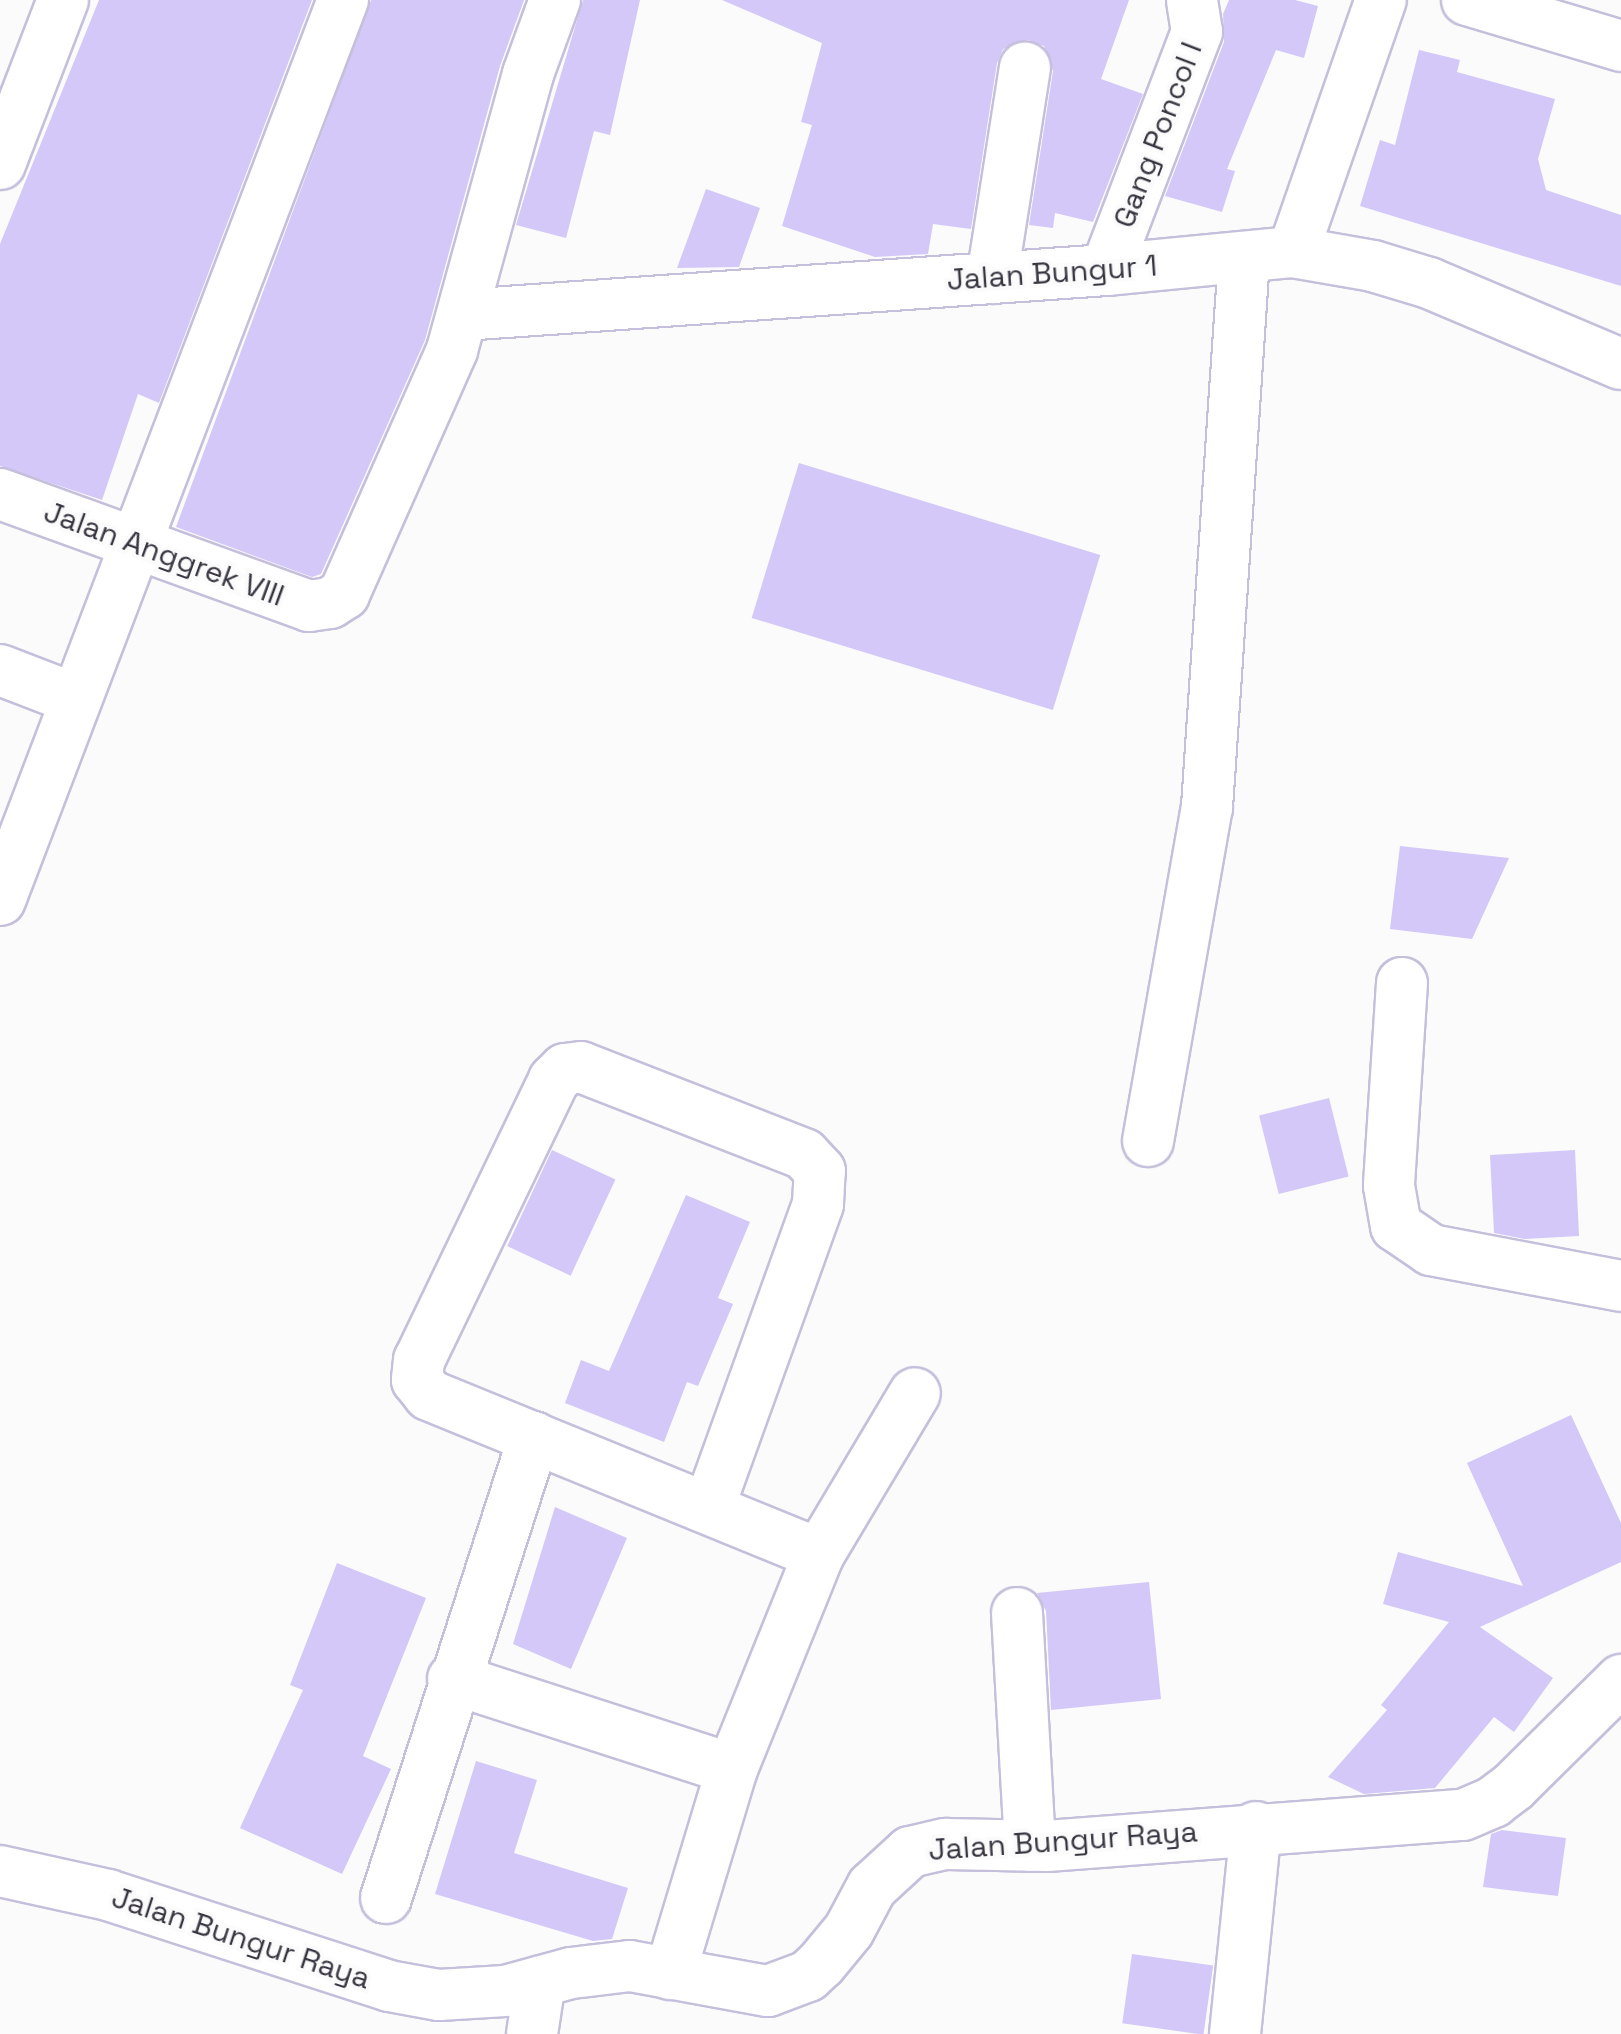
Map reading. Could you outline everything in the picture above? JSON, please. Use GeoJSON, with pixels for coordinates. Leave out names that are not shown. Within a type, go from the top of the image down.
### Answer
{"type":"FeatureCollection","features":[{"type":"Feature","properties":{"kind":"street"},"geometry":{"type":"LineString","coordinates":[[0,164],[63,0]]}},
{"type":"Feature","properties":{"kind":"street"},"geometry":{"type":"LineString","coordinates":[[0,900],[343,0]]}},
{"type":"Feature","properties":{"kind":"street"},"geometry":{"type":"LineString","coordinates":[[462,314],[528,74],[555,0]]}},
{"type":"Feature","properties":{"kind":"street","name":"Gang Poncol I"},"geometry":{"type":"LineString","coordinates":[[1106,270],[1197,32],[1192,0]]}},
{"type":"Feature","properties":{"kind":"street"},"geometry":{"type":"LineString","coordinates":[[1294,252],[1381,0]]}},
{"type":"Feature","properties":{"kind":"street"},"geometry":{"type":"LineString","coordinates":[[1467,0],[1621,46]]}},
{"type":"Feature","properties":{"kind":"street"},"geometry":{"type":"LineString","coordinates":[[992,278],[1024,68]]}},
{"type":"Feature","properties":{"kind":"street","name":"Jalan Bungur 1"},"geometry":{"type":"LineString","coordinates":[[462,314],[1106,270],[1294,252],[1373,266],[1429,284],[1621,364]]}},
{"type":"Feature","properties":{"kind":"street"},"geometry":{"type":"LineString","coordinates":[[1148,1141],[1206,807],[1244,258]]}},
{"type":"Feature","properties":{"kind":"street","name":"Jalan Anggrek VIII"},"geometry":{"type":"LineString","coordinates":[[0,494],[310,606],[330,603],[350,586],[452,350],[462,314]]}},
{"type":"Feature","properties":{"kind":"street"},"geometry":{"type":"LineString","coordinates":[[0,670],[76,699]]}},
{"type":"Feature","properties":{"kind":"street"},"geometry":{"type":"LineString","coordinates":[[1402,983],[1389,1186],[1396,1226],[1431,1250],[1621,1286]]}},
{"type":"Feature","properties":{"kind":"street"},"geometry":{"type":"LineString","coordinates":[[708,1507],[818,1204],[820,1171],[804,1154],[581,1066],[565,1069],[554,1080],[416,1374],[428,1395],[820,1554]]}},
{"type":"Feature","properties":{"kind":"street"},"geometry":{"type":"LineString","coordinates":[[670,1974],[732,1769],[820,1554],[914,1393]]}},
{"type":"Feature","properties":{"kind":"street"},"geometry":{"type":"LineString","coordinates":[[386,1898],[452,1679],[534,1438]]}},
{"type":"Feature","properties":{"kind":"street"},"geometry":{"type":"LineString","coordinates":[[1018,1613],[1030,1846]]}},
{"type":"Feature","properties":{"kind":"street"},"geometry":{"type":"LineString","coordinates":[[452,1679],[732,1769]]}},
{"type":"Feature","properties":{"kind":"street","name":"Jalan Bungur Raya"},"geometry":{"type":"LineString","coordinates":[[0,1871],[108,1895],[389,1986],[440,1995],[505,1991],[602,1967],[768,1991],[808,1976],[836,1948],[872,1887],[910,1852],[946,1844],[1030,1846],[1463,1815],[1493,1802],[1514,1786],[1621,1680]]}},
{"type":"Feature","properties":{"kind":"street"},"geometry":{"type":"LineString","coordinates":[[1235,2034],[1256,1827]]}},
{"type":"Feature","properties":{"kind":"street"},"geometry":{"type":"LineString","coordinates":[[532,2034],[540,1982]]}},
{"type":"Feature","properties":{"kind":"building"},"geometry":{"type":"Polygon","coordinates":[[[99,0],[312,0],[159,403],[138,394],[102,500],[0,466],[0,244],[99,0]]]}},
{"type":"Feature","properties":{"kind":"building"},"geometry":{"type":"Polygon","coordinates":[[[371,0],[524,0],[500,66],[425,340],[321,574],[312,577],[176,527],[371,0]]]}},
{"type":"Feature","properties":{"kind":"building"},"geometry":{"type":"Polygon","coordinates":[[[583,0],[640,0],[610,135],[594,131],[566,238],[516,225],[583,0]]]}},
{"type":"Feature","properties":{"kind":"building"},"geometry":{"type":"Polygon","coordinates":[[[722,0],[1129,0],[1101,79],[1143,94],[1093,222],[1055,213],[1053,228],[1029,225],[1053,71],[1044,46],[1028,40],[1003,49],[997,63],[971,229],[933,224],[928,254],[875,257],[782,226],[812,125],[801,122],[822,43],[722,0]]]}},
{"type":"Feature","properties":{"kind":"building"},"geometry":{"type":"Polygon","coordinates":[[[1229,0],[1295,0],[1318,6],[1304,58],[1276,50],[1227,169],[1235,171],[1222,212],[1165,196],[1224,42],[1223,14],[1229,0]]]}},
{"type":"Feature","properties":{"kind":"building"},"geometry":{"type":"Polygon","coordinates":[[[1419,50],[1460,60],[1457,72],[1555,99],[1538,159],[1546,190],[1621,215],[1621,286],[1360,206],[1380,140],[1395,145],[1419,50]]]}},
{"type":"Feature","properties":{"kind":"building"},"geometry":{"type":"Polygon","coordinates":[[[706,189],[760,208],[739,267],[677,268],[706,189]]]}},
{"type":"Feature","properties":{"kind":"building"},"geometry":{"type":"Polygon","coordinates":[[[799,463],[1100,555],[1053,710],[752,618],[799,463]]]}},
{"type":"Feature","properties":{"kind":"building"},"geometry":{"type":"Polygon","coordinates":[[[1400,846],[1509,858],[1472,939],[1390,929],[1400,846]]]}},
{"type":"Feature","properties":{"kind":"building"},"geometry":{"type":"Polygon","coordinates":[[[1329,1098],[1349,1177],[1279,1194],[1259,1115],[1329,1098]]]}},
{"type":"Feature","properties":{"kind":"building"},"geometry":{"type":"Polygon","coordinates":[[[552,1150],[615,1180],[571,1276],[507,1246],[552,1150]]]}},
{"type":"Feature","properties":{"kind":"building"},"geometry":{"type":"Polygon","coordinates":[[[1575,1150],[1579,1236],[1525,1239],[1494,1233],[1490,1155],[1575,1150]]]}},
{"type":"Feature","properties":{"kind":"building"},"geometry":{"type":"Polygon","coordinates":[[[686,1195],[750,1222],[718,1298],[733,1304],[698,1386],[687,1382],[664,1442],[565,1403],[581,1360],[609,1371],[686,1195]]]}},
{"type":"Feature","properties":{"kind":"building"},"geometry":{"type":"Polygon","coordinates":[[[1571,1415],[1621,1523],[1621,1562],[1480,1627],[1553,1678],[1514,1732],[1494,1717],[1435,1788],[1364,1794],[1328,1777],[1387,1710],[1381,1705],[1449,1622],[1383,1604],[1398,1552],[1523,1586],[1467,1463],[1571,1415]]]}},
{"type":"Feature","properties":{"kind":"building"},"geometry":{"type":"Polygon","coordinates":[[[555,1507],[627,1538],[571,1669],[513,1644],[555,1507]]]}},
{"type":"Feature","properties":{"kind":"building"},"geometry":{"type":"Polygon","coordinates":[[[337,1563],[426,1598],[363,1756],[391,1769],[342,1874],[240,1828],[303,1690],[290,1685],[337,1563]]]}},
{"type":"Feature","properties":{"kind":"building"},"geometry":{"type":"Polygon","coordinates":[[[1149,1582],[1161,1699],[1051,1710],[1046,1611],[1037,1593],[1149,1582]]]}},
{"type":"Feature","properties":{"kind":"building"},"geometry":{"type":"Polygon","coordinates":[[[476,1761],[537,1780],[514,1853],[628,1888],[612,1939],[593,1941],[435,1894],[476,1761]]]}},
{"type":"Feature","properties":{"kind":"building"},"geometry":{"type":"Polygon","coordinates":[[[1502,1830],[1566,1838],[1558,1896],[1483,1887],[1491,1834],[1502,1830]]]}},
{"type":"Feature","properties":{"kind":"building"},"geometry":{"type":"Polygon","coordinates":[[[1132,1954],[1213,1965],[1204,2034],[1122,2023],[1132,1954]]]}}]}
